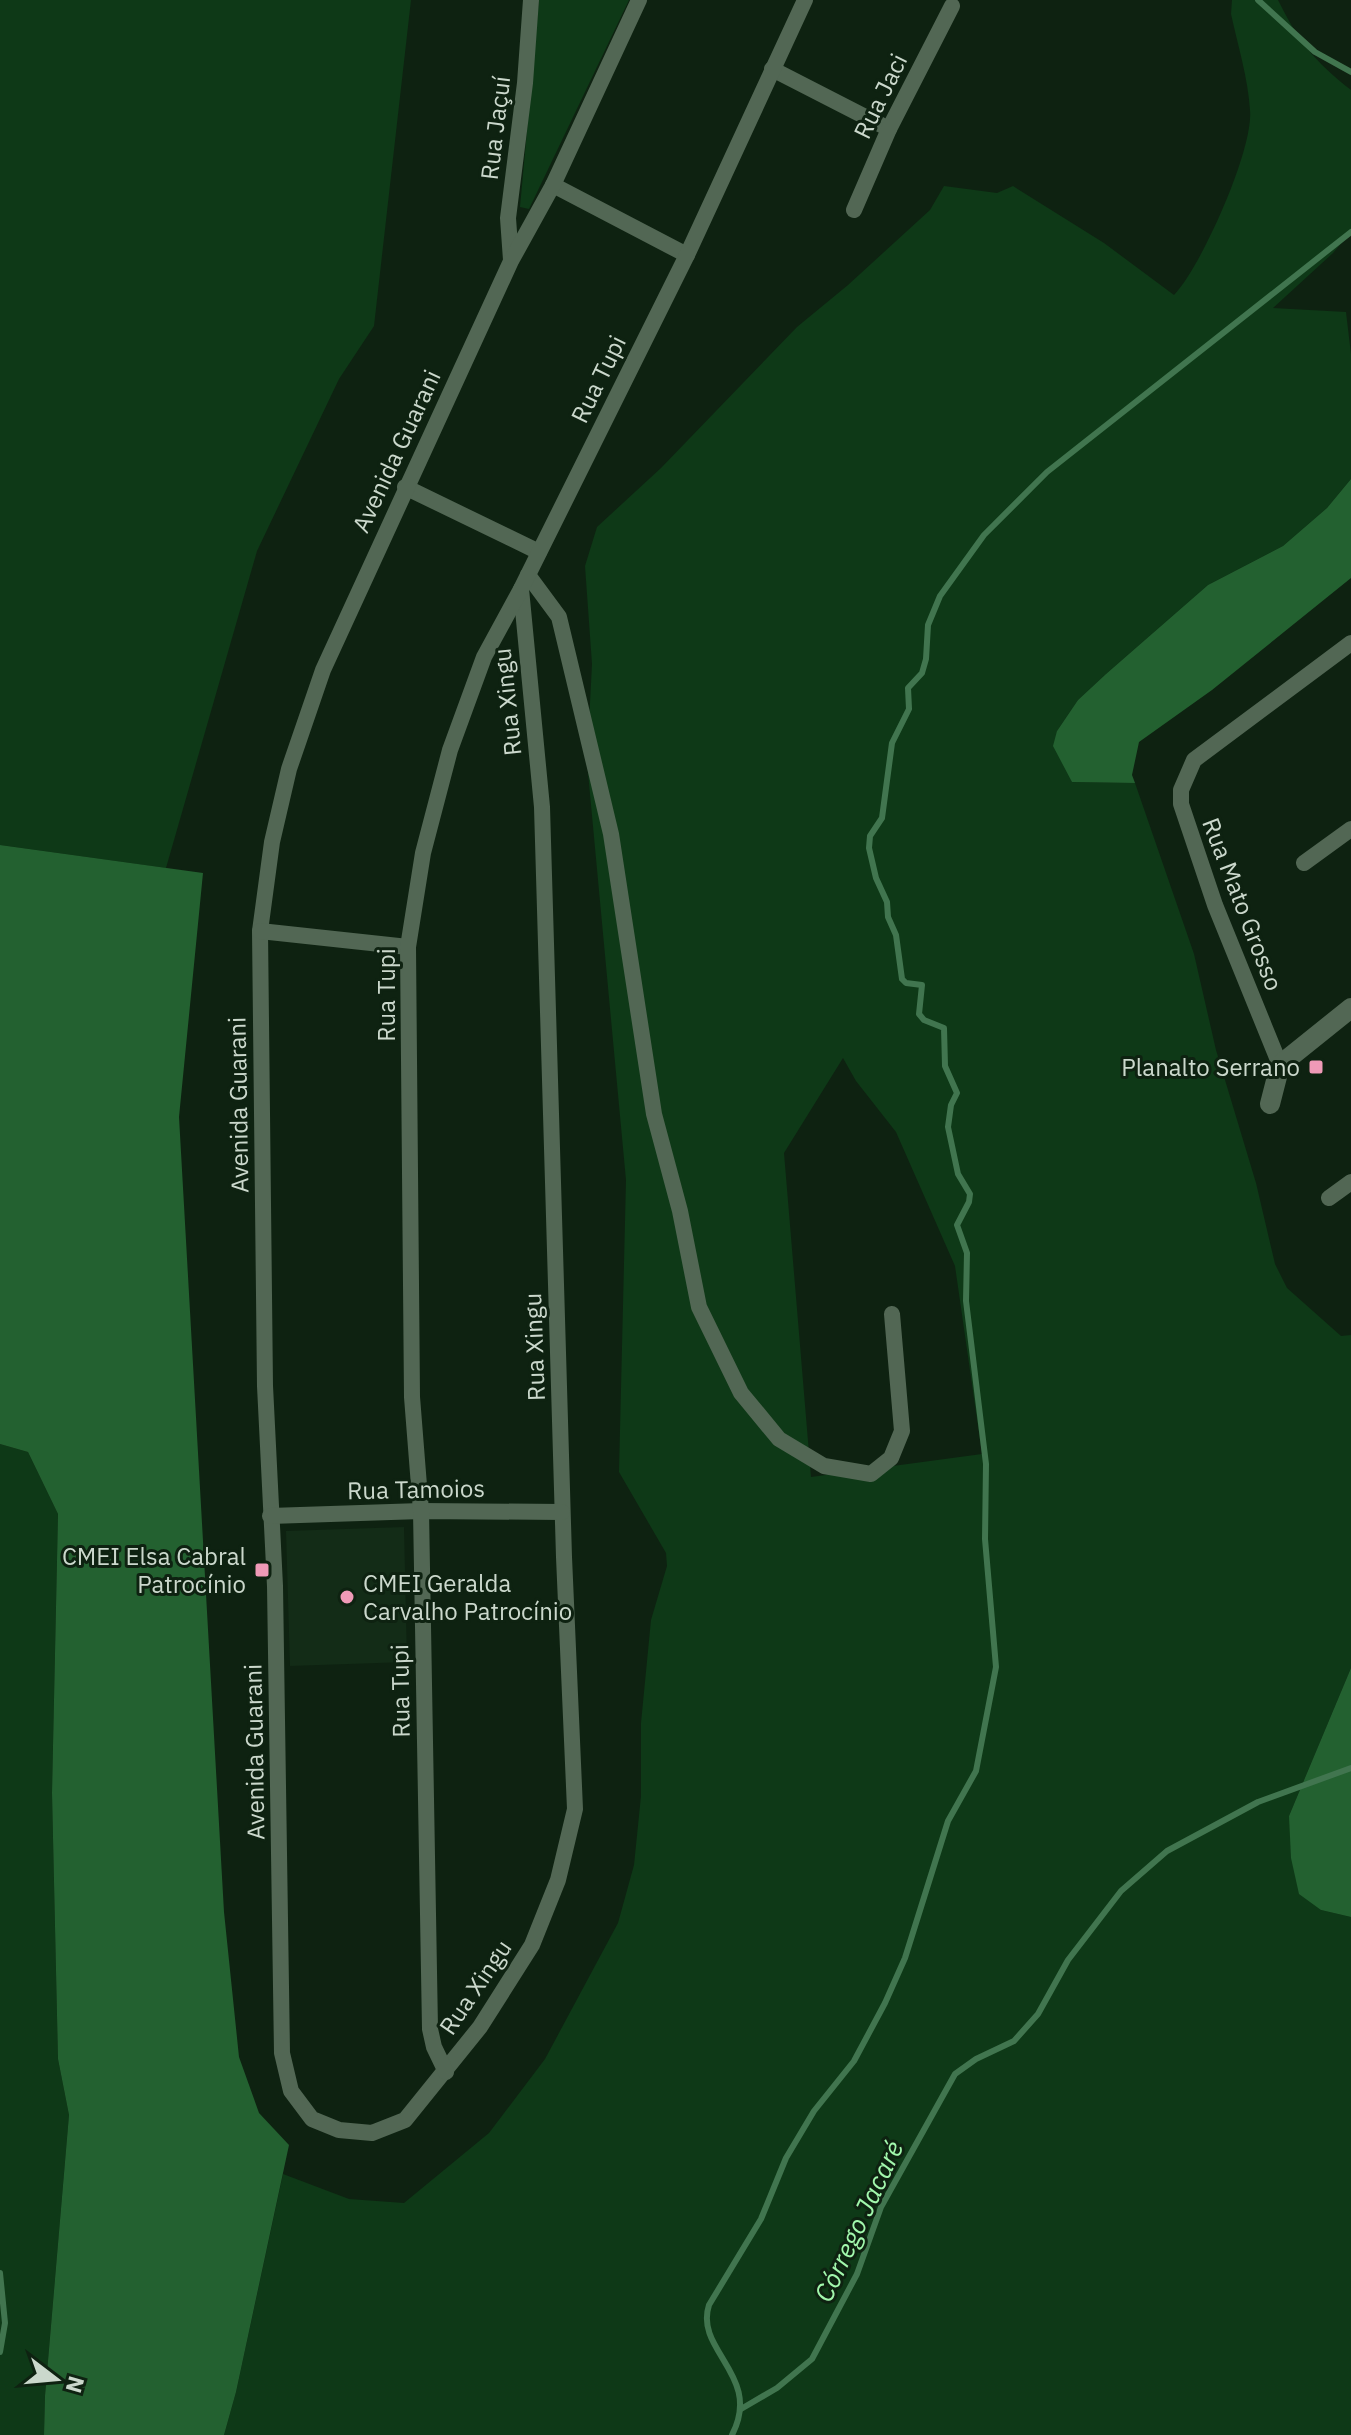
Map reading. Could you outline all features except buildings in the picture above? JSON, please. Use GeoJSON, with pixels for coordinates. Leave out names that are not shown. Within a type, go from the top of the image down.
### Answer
{"type":"FeatureCollection","features":[{"type":"Feature","properties":{"kind":"street","name":"Rua Jaçuí"},"geometry":{"type":"LineString","coordinates":[[511,261],[508,218],[525,83],[531,0]]}},
{"type":"Feature","properties":{"kind":"street","name":"Avenida Guarani"},"geometry":{"type":"LineString","coordinates":[[446,2072],[405,2120],[372,2133],[339,2130],[312,2119],[291,2091],[282,2053],[275,1586],[265,1386],[260,931],[272,842],[289,769],[323,670],[511,261],[553,185],[639,0]]}},
{"type":"Feature","properties":{"kind":"street","name":"Rua Tupi"},"geometry":{"type":"LineString","coordinates":[[446,2072],[434,2047],[430,2029],[421,1511],[412,1397],[408,947],[423,853],[450,750],[484,657],[687,255],[805,0]]}},
{"type":"Feature","properties":{"kind":"street","name":"Rua Jaci"},"geometry":{"type":"LineString","coordinates":[[854,210],[889,129],[952,6]]}},
{"type":"Feature","properties":{"kind":"street"},"geometry":{"type":"LineString","coordinates":[[772,69],[889,129]]}},
{"type":"Feature","properties":{"kind":"street"},"geometry":{"type":"LineString","coordinates":[[553,185],[687,255]]}},
{"type":"Feature","properties":{"kind":"street"},"geometry":{"type":"LineString","coordinates":[[405,487],[539,552]]}},
{"type":"Feature","properties":{"kind":"street"},"geometry":{"type":"LineString","coordinates":[[524,582],[559,617],[611,834],[654,1114],[680,1211],[699,1307],[741,1393],[779,1439],[824,1466],[871,1474],[891,1458],[902,1431],[892,1314]]}},
{"type":"Feature","properties":{"kind":"street","name":"Rua Xingu"},"geometry":{"type":"LineString","coordinates":[[446,2072],[480,2027],[532,1945],[558,1880],[575,1809],[562,1512],[542,807],[524,582]]}},
{"type":"Feature","properties":{"kind":"street","name":"Rua Mato Grosso"},"geometry":{"type":"LineString","coordinates":[[1280,1065],[1215,905],[1181,804],[1181,790],[1194,760],[1351,643]]}},
{"type":"Feature","properties":{"kind":"street"},"geometry":{"type":"LineString","coordinates":[[1304,863],[1351,829]]}},
{"type":"Feature","properties":{"kind":"street"},"geometry":{"type":"LineString","coordinates":[[260,931],[408,947]]}},
{"type":"Feature","properties":{"kind":"street"},"geometry":{"type":"LineString","coordinates":[[1270,1104],[1280,1065],[1351,1008]]}},
{"type":"Feature","properties":{"kind":"street"},"geometry":{"type":"LineString","coordinates":[[1329,1198],[1351,1182]]}},
{"type":"Feature","properties":{"kind":"street","name":"Rua Tamoios"},"geometry":{"type":"LineString","coordinates":[[270,1516],[421,1511],[562,1512]]}},
{"type":"Feature","properties":{"kind":"shaded area"},"geometry":{"type":"Polygon","coordinates":[[[0,0],[411,0],[374,326],[339,379],[257,551],[166,868],[0,845],[0,0]]]}},
{"type":"Feature","properties":{"kind":"shaded area"},"geometry":{"type":"Polygon","coordinates":[[[539,0],[629,0],[529,209],[520,207],[539,0]]]}},
{"type":"Feature","properties":{"kind":"shaded area"},"geometry":{"type":"Polygon","coordinates":[[[1232,0],[1278,0],[1308,50],[1351,90],[1351,232],[1333,253],[1273,308],[1346,312],[1351,354],[1351,479],[1327,508],[1283,546],[1208,585],[1078,700],[1057,731],[1072,782],[1135,783],[1194,954],[1216,1050],[1256,1183],[1275,1264],[1287,1288],[1341,1336],[1351,1335],[1351,1668],[1289,1816],[1321,1910],[1351,1917],[1351,2435],[224,2435],[283,2174],[349,2199],[404,2203],[489,2133],[545,2059],[618,1923],[634,1865],[641,1796],[641,1723],[651,1620],[667,1566],[666,1553],[619,1472],[626,1180],[587,762],[592,664],[585,566],[597,527],[661,468],[797,327],[930,210],[944,186],[997,193],[1013,186],[1104,243],[1174,295],[1198,260],[1224,207],[1249,128],[1247,86],[1231,14],[1232,0]],[[843,1058],[784,1153],[811,1477],[982,1454],[955,1266],[896,1132],[856,1081],[843,1058]]]}},
{"type":"Feature","properties":{"kind":"shaded area"},"geometry":{"type":"Polygon","coordinates":[[[0,1444],[28,1452],[58,1514],[52,1793],[58,2059],[69,2115],[44,2435],[0,2435],[0,1444]]]}},
{"type":"Feature","properties":{"kind":"shaded area","name":"CMEI Geralda Carvalho Patrocínio"},"geometry":{"type":"Polygon","coordinates":[[[404,1527],[407,1662],[290,1666],[286,1531],[404,1527]]]}},
{"type":"Feature","properties":{"kind":"green space"},"geometry":{"type":"Polygon","coordinates":[[[1351,479],[1351,578],[1212,690],[1139,742],[1132,775],[1135,783],[1072,782],[1053,746],[1057,731],[1078,700],[1208,585],[1283,546],[1327,508],[1351,479]]]}},
{"type":"Feature","properties":{"kind":"green space"},"geometry":{"type":"Polygon","coordinates":[[[0,845],[203,873],[179,1117],[224,1912],[239,2057],[259,2113],[289,2145],[224,2435],[44,2435],[69,2115],[58,2059],[52,1793],[58,1514],[28,1452],[0,1444],[0,845]]]}},
{"type":"Feature","properties":{"kind":"green space"},"geometry":{"type":"Polygon","coordinates":[[[1351,1668],[1351,1917],[1321,1910],[1299,1894],[1291,1858],[1289,1816],[1351,1668]]]}},
{"type":"Feature","properties":{"kind":"waterway"},"geometry":{"type":"LineString","coordinates":[[1258,0],[1315,52],[1351,72]]}},
{"type":"Feature","properties":{"kind":"waterway"},"geometry":{"type":"LineString","coordinates":[[732,2435],[739,2414],[739,2396],[711,2336],[707,2321],[709,2305],[761,2219],[786,2158],[814,2111],[854,2061],[885,2003],[905,1958],[948,1821],[976,1771],[996,1667],[985,1539],[986,1464],[966,1301],[967,1253],[957,1225],[970,1194],[958,1174],[948,1127],[951,1105],[957,1093],[945,1066],[944,1028],[924,1020],[919,1014],[922,985],[906,983],[902,979],[896,935],[869,848],[870,836],[882,818],[892,743],[909,709],[908,688],[922,673],[928,625],[940,596],[984,535],[1047,472],[1351,232]]}},
{"type":"Feature","properties":{"kind":"waterway","name":"Córrego Jacaré"},"geometry":{"type":"LineString","coordinates":[[741,2409],[777,2388],[812,2359],[857,2274],[881,2207],[955,2074],[976,2059],[1014,2041],[1038,2014],[1068,1960],[1121,1891],[1167,1851],[1258,1802],[1351,1768]]}},
{"type":"Feature","properties":{"kind":"waterway"},"geometry":{"type":"LineString","coordinates":[[0,2273],[5,2323],[0,2352]]}},
{"type":"Feature","properties":{"kind":"place","name":"Planalto Serrano"},"geometry":{"type":"Point","coordinates":[1316,1067]}},
{"type":"Feature","properties":{"kind":"place","name":"CMEI Elsa Cabral Patrocínio"},"geometry":{"type":"Point","coordinates":[262,1570]}},
{"type":"Feature","properties":{"kind":"place","name":"CMEI Geralda Carvalho Patrocínio"},"geometry":{"type":"Point","coordinates":[347,1597]}}]}
